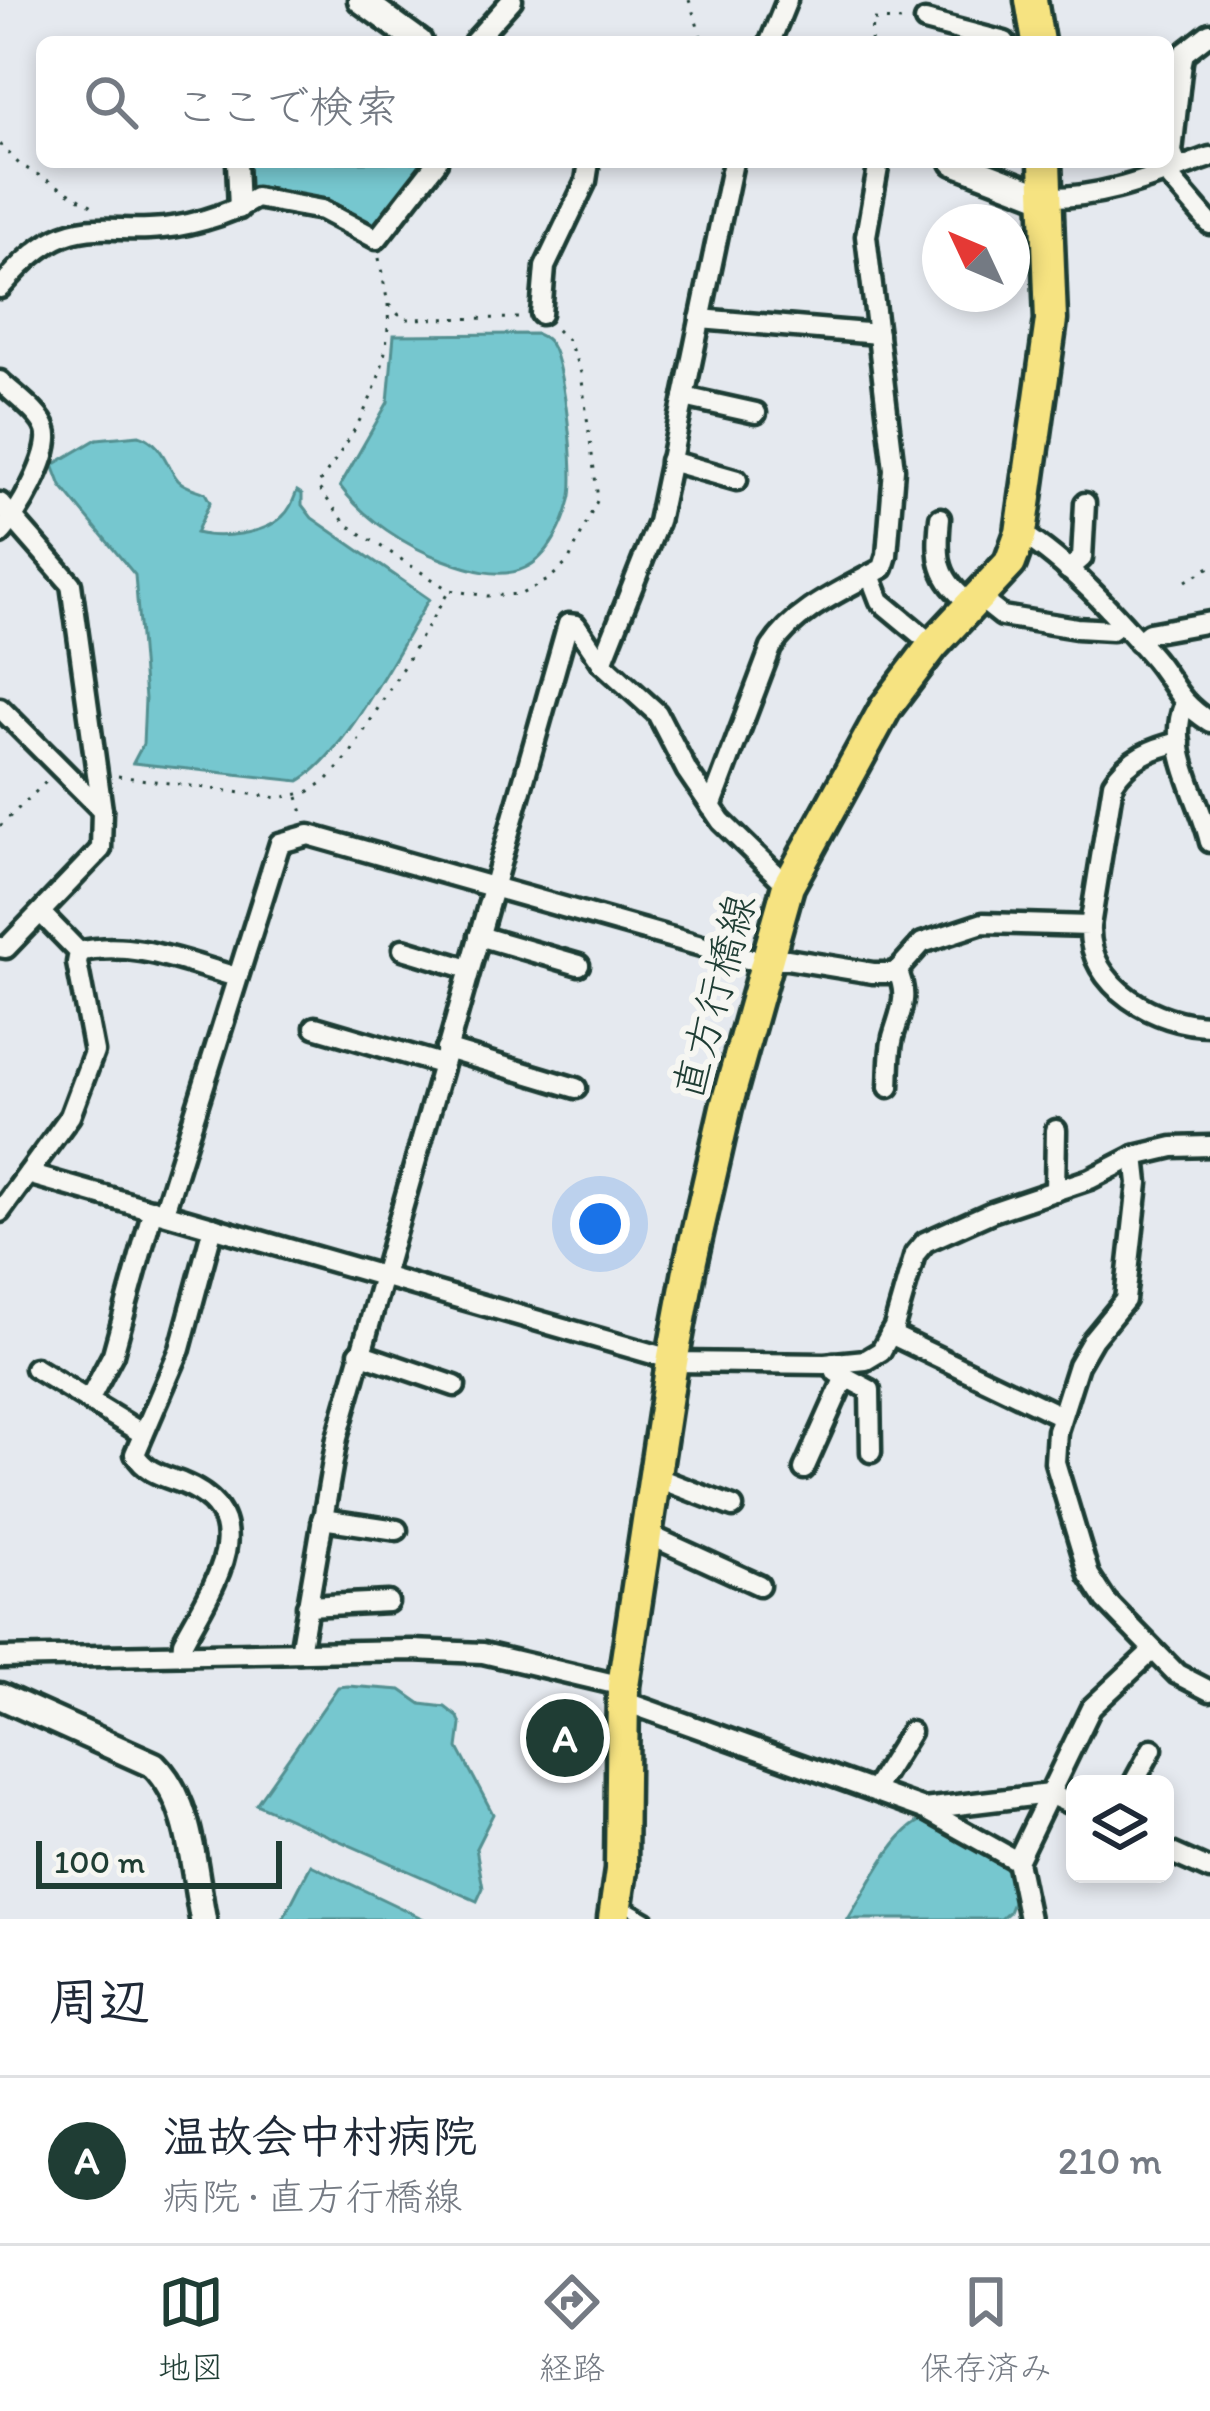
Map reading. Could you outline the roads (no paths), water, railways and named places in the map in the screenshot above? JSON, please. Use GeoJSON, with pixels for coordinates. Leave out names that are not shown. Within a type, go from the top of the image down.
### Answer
{"type":"FeatureCollection","features":[{"type":"Feature","properties":{"kind":"main road"},"geometry":{"type":"LineString","coordinates":[[1030,0],[1037,36]]}},
{"type":"Feature","properties":{"kind":"main road","name":"直方行橋線"},"geometry":{"type":"LineString","coordinates":[[616,1910],[623,1694],[672,1362],[721,1129],[788,886],[886,707],[933,645],[1010,562],[1021,533],[1051,320],[1045,168]]}},
{"type":"Feature","properties":{"kind":"street"},"geometry":{"type":"LineString","coordinates":[[361,0],[410,36]]}},
{"type":"Feature","properties":{"kind":"street"},"geometry":{"type":"LineString","coordinates":[[479,36],[512,0]]}},
{"type":"Feature","properties":{"kind":"street"},"geometry":{"type":"LineString","coordinates":[[772,36],[787,0]]}},
{"type":"Feature","properties":{"kind":"street"},"geometry":{"type":"LineString","coordinates":[[925,21],[982,36]]}},
{"type":"Feature","properties":{"kind":"street"},"geometry":{"type":"LineString","coordinates":[[1174,134],[1184,53],[1210,33]]}},
{"type":"Feature","properties":{"kind":"street"},"geometry":{"type":"LineString","coordinates":[[970,168],[1045,197],[1078,198],[1210,157]]}},
{"type":"Feature","properties":{"kind":"street"},"geometry":{"type":"LineString","coordinates":[[237,168],[238,209]]}},
{"type":"Feature","properties":{"kind":"street"},"geometry":{"type":"LineString","coordinates":[[0,288],[27,257],[59,237],[104,226],[147,230],[238,209],[256,198],[322,210],[377,238],[431,168]]}},
{"type":"Feature","properties":{"kind":"street"},"geometry":{"type":"LineString","coordinates":[[541,314],[545,267],[588,168]]}},
{"type":"Feature","properties":{"kind":"street"},"geometry":{"type":"LineString","coordinates":[[602,663],[658,522],[732,168]]}},
{"type":"Feature","properties":{"kind":"street"},"geometry":{"type":"LineString","coordinates":[[712,807],[756,685],[780,634],[793,621],[883,568],[894,469],[866,236],[878,168]]}},
{"type":"Feature","properties":{"kind":"street"},"geometry":{"type":"LineString","coordinates":[[1172,171],[1210,224]]}},
{"type":"Feature","properties":{"kind":"street"},"geometry":{"type":"LineString","coordinates":[[700,319],[878,334]]}},
{"type":"Feature","properties":{"kind":"street"},"geometry":{"type":"LineString","coordinates":[[0,380],[46,426],[47,439],[15,519],[0,534]]}},
{"type":"Feature","properties":{"kind":"street"},"geometry":{"type":"LineString","coordinates":[[684,398],[756,413]]}},
{"type":"Feature","properties":{"kind":"street"},"geometry":{"type":"LineString","coordinates":[[670,461],[737,480]]}},
{"type":"Feature","properties":{"kind":"street"},"geometry":{"type":"LineString","coordinates":[[0,503],[70,584],[102,811],[101,849],[6,948],[0,947]]}},
{"type":"Feature","properties":{"kind":"street"},"geometry":{"type":"LineString","coordinates":[[1068,570],[1082,558],[1085,503]]}},
{"type":"Feature","properties":{"kind":"street"},"geometry":{"type":"LineString","coordinates":[[940,518],[937,548],[948,587],[1002,616],[1076,628],[1112,630],[1119,623]]}},
{"type":"Feature","properties":{"kind":"street"},"geometry":{"type":"LineString","coordinates":[[1021,533],[1048,550],[1153,657],[1184,705],[1210,722]]}},
{"type":"Feature","properties":{"kind":"street"},"geometry":{"type":"LineString","coordinates":[[870,575],[880,601],[933,645]]}},
{"type":"Feature","properties":{"kind":"street"},"geometry":{"type":"LineString","coordinates":[[1138,642],[1150,633],[1210,622]]}},
{"type":"Feature","properties":{"kind":"street"},"geometry":{"type":"LineString","coordinates":[[300,1652],[337,1438],[359,1353],[568,624],[576,625],[602,663],[657,713],[686,771],[712,807],[774,877],[788,886]]}},
{"type":"Feature","properties":{"kind":"street"},"geometry":{"type":"LineString","coordinates":[[1184,705],[1178,719],[1181,758],[1210,842]]}},
{"type":"Feature","properties":{"kind":"street"},"geometry":{"type":"LineString","coordinates":[[0,708],[102,811]]}},
{"type":"Feature","properties":{"kind":"street"},"geometry":{"type":"LineString","coordinates":[[1180,742],[1144,753],[1119,772],[1113,783],[1090,941],[1112,983],[1130,998],[1163,1018],[1210,1025]]}},
{"type":"Feature","properties":{"kind":"street"},"geometry":{"type":"LineString","coordinates":[[89,1400],[113,1354],[280,843],[309,835],[747,959],[787,959],[873,973],[897,970],[922,943],[983,923],[1090,926]]}},
{"type":"Feature","properties":{"kind":"street"},"geometry":{"type":"LineString","coordinates":[[41,913],[79,952]]}},
{"type":"Feature","properties":{"kind":"street"},"geometry":{"type":"LineString","coordinates":[[479,936],[579,965]]}},
{"type":"Feature","properties":{"kind":"street"},"geometry":{"type":"LineString","coordinates":[[79,952],[104,946],[154,953],[237,977]]}},
{"type":"Feature","properties":{"kind":"street"},"geometry":{"type":"LineString","coordinates":[[403,949],[469,969]]}},
{"type":"Feature","properties":{"kind":"street"},"geometry":{"type":"LineString","coordinates":[[0,1212],[70,1116],[94,1052],[77,963],[79,952]]}},
{"type":"Feature","properties":{"kind":"street"},"geometry":{"type":"LineString","coordinates":[[889,1087],[893,1038],[904,1011],[904,984],[897,970]]}},
{"type":"Feature","properties":{"kind":"street"},"geometry":{"type":"LineString","coordinates":[[315,1027],[576,1088]]}},
{"type":"Feature","properties":{"kind":"street"},"geometry":{"type":"LineString","coordinates":[[1055,1191],[1056,1130]]}},
{"type":"Feature","properties":{"kind":"street"},"geometry":{"type":"LineString","coordinates":[[28,1174],[672,1362],[839,1370],[881,1351],[915,1254],[926,1242],[992,1212],[1090,1179],[1135,1156],[1173,1147],[1210,1146]]}},
{"type":"Feature","properties":{"kind":"street"},"geometry":{"type":"LineString","coordinates":[[1135,1156],[1138,1183],[1125,1300],[1078,1365],[1061,1416],[1055,1462],[1089,1575],[1106,1601],[1178,1675],[1210,1691]]}},
{"type":"Feature","properties":{"kind":"street"},"geometry":{"type":"LineString","coordinates":[[182,1654],[183,1642],[229,1549],[226,1530],[204,1492],[142,1467],[135,1454],[180,1349],[214,1227]]}},
{"type":"Feature","properties":{"kind":"street"},"geometry":{"type":"LineString","coordinates":[[890,1334],[1061,1416]]}},
{"type":"Feature","properties":{"kind":"street"},"geometry":{"type":"LineString","coordinates":[[359,1353],[455,1386]]}},
{"type":"Feature","properties":{"kind":"street"},"geometry":{"type":"LineString","coordinates":[[35,1368],[143,1434]]}},
{"type":"Feature","properties":{"kind":"street"},"geometry":{"type":"LineString","coordinates":[[839,1370],[870,1390],[872,1452]]}},
{"type":"Feature","properties":{"kind":"street"},"geometry":{"type":"LineString","coordinates":[[804,1469],[839,1370]]}},
{"type":"Feature","properties":{"kind":"street"},"geometry":{"type":"LineString","coordinates":[[655,1477],[733,1508]]}},
{"type":"Feature","properties":{"kind":"street"},"geometry":{"type":"LineString","coordinates":[[322,1519],[397,1530]]}},
{"type":"Feature","properties":{"kind":"street"},"geometry":{"type":"LineString","coordinates":[[646,1534],[759,1586]]}},
{"type":"Feature","properties":{"kind":"street"},"geometry":{"type":"LineString","coordinates":[[307,1606],[388,1602]]}},
{"type":"Feature","properties":{"kind":"street"},"geometry":{"type":"LineString","coordinates":[[1030,1919],[1017,1861],[1091,1708],[1152,1651]]}},
{"type":"Feature","properties":{"kind":"street"},"geometry":{"type":"LineString","coordinates":[[0,1658],[483,1652],[623,1694],[924,1809],[1017,1861]]}},
{"type":"Feature","properties":{"kind":"street"},"geometry":{"type":"LineString","coordinates":[[0,1696],[154,1765],[172,1783],[203,1919]]}},
{"type":"Feature","properties":{"kind":"street"},"geometry":{"type":"LineString","coordinates":[[874,1790],[910,1732]]}},
{"type":"Feature","properties":{"kind":"street"},"geometry":{"type":"LineString","coordinates":[[1138,1775],[1152,1749]]}},
{"type":"Feature","properties":{"kind":"street"},"geometry":{"type":"LineString","coordinates":[[924,1809],[1049,1794],[1066,1802]]}},
{"type":"Feature","properties":{"kind":"street"},"geometry":{"type":"LineString","coordinates":[[1174,1854],[1210,1870]]}},
{"type":"Feature","properties":{"kind":"lane"},"geometry":{"type":"LineString","coordinates":[[616,1910],[648,1919]]}},
{"type":"Feature","properties":{"kind":"water"},"geometry":{"type":"Polygon","coordinates":[[[245,168],[424,168],[381,225],[368,227],[290,193],[246,190],[245,168]]]}},
{"type":"Feature","properties":{"kind":"water"},"geometry":{"type":"Polygon","coordinates":[[[537,334],[556,356],[565,397],[572,488],[559,529],[534,563],[505,573],[484,572],[430,554],[373,520],[340,486],[388,402],[394,335],[537,334]]]}},
{"type":"Feature","properties":{"kind":"water"},"geometry":{"type":"Polygon","coordinates":[[[139,435],[158,448],[181,482],[205,493],[210,502],[196,533],[216,536],[264,528],[285,514],[297,491],[312,518],[429,599],[353,724],[299,781],[133,763],[143,744],[145,699],[135,575],[61,486],[53,465],[97,439],[139,435]]]}},
{"type":"Feature","properties":{"kind":"water"},"geometry":{"type":"Polygon","coordinates":[[[338,1687],[401,1690],[421,1704],[445,1707],[458,1717],[458,1748],[493,1814],[476,1848],[483,1888],[477,1901],[256,1804],[338,1687]]]}},
{"type":"Feature","properties":{"kind":"water"},"geometry":{"type":"Polygon","coordinates":[[[923,1820],[1000,1854],[1011,1866],[1016,1895],[1001,1919],[848,1919],[891,1849],[923,1820]]]}},
{"type":"Feature","properties":{"kind":"water"},"geometry":{"type":"Polygon","coordinates":[[[311,1865],[424,1919],[283,1919],[311,1865]]]}},
{"type":"Feature","properties":{"kind":"place","name":"温故会中村病院"},"geometry":{"type":"Point","coordinates":[565,1738]}}]}
